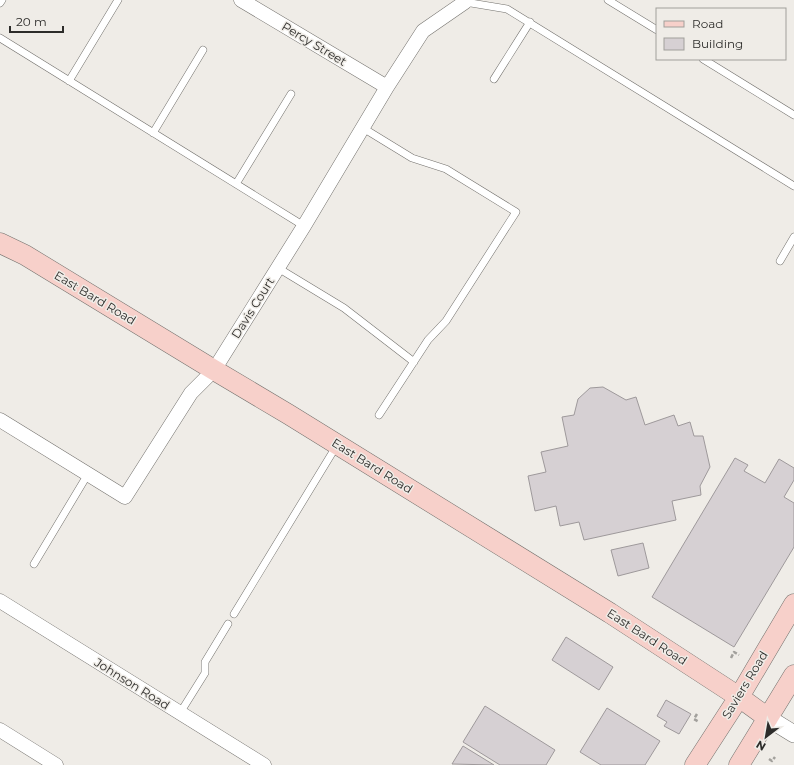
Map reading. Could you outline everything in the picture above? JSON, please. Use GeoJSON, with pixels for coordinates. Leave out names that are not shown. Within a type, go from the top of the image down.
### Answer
{"type":"FeatureCollection","features":[{"type":"Feature","properties":{"kind":"main road","name":"East Bard Road"},"geometry":{"type":"LineString","coordinates":[[0,243],[25,255],[337,444],[639,631],[768,718]]}},
{"type":"Feature","properties":{"kind":"main road","name":"Saviers Road"},"geometry":{"type":"LineString","coordinates":[[696,765],[739,697],[794,604]]}},
{"type":"Feature","properties":{"kind":"main road"},"geometry":{"type":"LineString","coordinates":[[739,765],[794,675]]}},
{"type":"Feature","properties":{"kind":"street","name":"Percy Street"},"geometry":{"type":"LineString","coordinates":[[241,0],[387,87]]}},
{"type":"Feature","properties":{"kind":"street","name":"Davis Court"},"geometry":{"type":"LineString","coordinates":[[0,420],[125,496],[191,393],[214,370],[304,226],[423,30],[464,1]]}},
{"type":"Feature","properties":{"kind":"street","name":"Johnson Road"},"geometry":{"type":"LineString","coordinates":[[0,601],[264,765]]}},
{"type":"Feature","properties":{"kind":"street"},"geometry":{"type":"LineString","coordinates":[[768,718],[794,734]]}},
{"type":"Feature","properties":{"kind":"street"},"geometry":{"type":"LineString","coordinates":[[0,730],[56,765]]}},
{"type":"Feature","properties":{"kind":"lane"},"geometry":{"type":"LineString","coordinates":[[69,81],[118,0]]}},
{"type":"Feature","properties":{"kind":"lane"},"geometry":{"type":"LineString","coordinates":[[608,0],[656,29]]}},
{"type":"Feature","properties":{"kind":"lane"},"geometry":{"type":"LineString","coordinates":[[464,1],[507,9],[794,186]]}},
{"type":"Feature","properties":{"kind":"lane"},"geometry":{"type":"LineString","coordinates":[[494,79],[530,22]]}},
{"type":"Feature","properties":{"kind":"lane"},"geometry":{"type":"LineString","coordinates":[[0,38],[304,226]]}},
{"type":"Feature","properties":{"kind":"lane"},"geometry":{"type":"LineString","coordinates":[[153,133],[203,50]]}},
{"type":"Feature","properties":{"kind":"lane"},"geometry":{"type":"LineString","coordinates":[[705,60],[794,115]]}},
{"type":"Feature","properties":{"kind":"lane"},"geometry":{"type":"LineString","coordinates":[[236,184],[291,94]]}},
{"type":"Feature","properties":{"kind":"lane"},"geometry":{"type":"LineString","coordinates":[[363,128],[412,158],[446,169],[516,212],[446,321],[428,340],[379,415]]}},
{"type":"Feature","properties":{"kind":"lane"},"geometry":{"type":"LineString","coordinates":[[780,260],[794,237]]}},
{"type":"Feature","properties":{"kind":"lane"},"geometry":{"type":"LineString","coordinates":[[278,268],[344,308],[414,362]]}},
{"type":"Feature","properties":{"kind":"lane"},"geometry":{"type":"LineString","coordinates":[[234,614],[337,444]]}},
{"type":"Feature","properties":{"kind":"lane"},"geometry":{"type":"LineString","coordinates":[[34,564],[88,474]]}},
{"type":"Feature","properties":{"kind":"lane"},"geometry":{"type":"LineString","coordinates":[[180,713],[205,673],[205,662],[228,624]]}},
{"type":"Feature","properties":{"kind":"path"},"geometry":{"type":"LineString","coordinates":[[731,658],[734,652],[739,655]]}},
{"type":"Feature","properties":{"kind":"path"},"geometry":{"type":"LineString","coordinates":[[697,714],[694,719],[699,722]]}},
{"type":"Feature","properties":{"kind":"path"},"geometry":{"type":"LineString","coordinates":[[768,759],[772,761],[775,757]]}},
{"type":"Feature","properties":{"kind":"building"},"geometry":{"type":"Polygon","coordinates":[[[603,387],[626,400],[636,397],[645,425],[674,415],[678,426],[690,422],[694,436],[703,436],[710,467],[700,486],[701,495],[672,501],[676,520],[584,540],[579,522],[560,526],[556,506],[535,511],[528,476],[546,472],[541,452],[568,446],[562,417],[574,415],[578,399],[590,388],[603,387]]]}},
{"type":"Feature","properties":{"kind":"building"},"geometry":{"type":"Polygon","coordinates":[[[735,458],[748,465],[744,471],[765,483],[779,459],[794,468],[794,480],[784,497],[794,503],[794,547],[734,647],[652,597],[735,458]]]}},
{"type":"Feature","properties":{"kind":"building"},"geometry":{"type":"Polygon","coordinates":[[[643,543],[649,568],[618,576],[611,550],[643,543]]]}},
{"type":"Feature","properties":{"kind":"building"},"geometry":{"type":"Polygon","coordinates":[[[566,637],[613,667],[599,690],[552,660],[566,637]]]}},
{"type":"Feature","properties":{"kind":"building"},"geometry":{"type":"Polygon","coordinates":[[[666,700],[691,714],[679,734],[664,726],[667,722],[657,716],[666,700]]]}},
{"type":"Feature","properties":{"kind":"building"},"geometry":{"type":"Polygon","coordinates":[[[485,706],[555,750],[546,765],[500,765],[463,742],[485,706]]]}},
{"type":"Feature","properties":{"kind":"building"},"geometry":{"type":"Polygon","coordinates":[[[607,708],[660,741],[645,765],[601,765],[580,752],[607,708]]]}},
{"type":"Feature","properties":{"kind":"building"},"geometry":{"type":"Polygon","coordinates":[[[463,746],[494,765],[452,764],[463,746]]]}}]}
